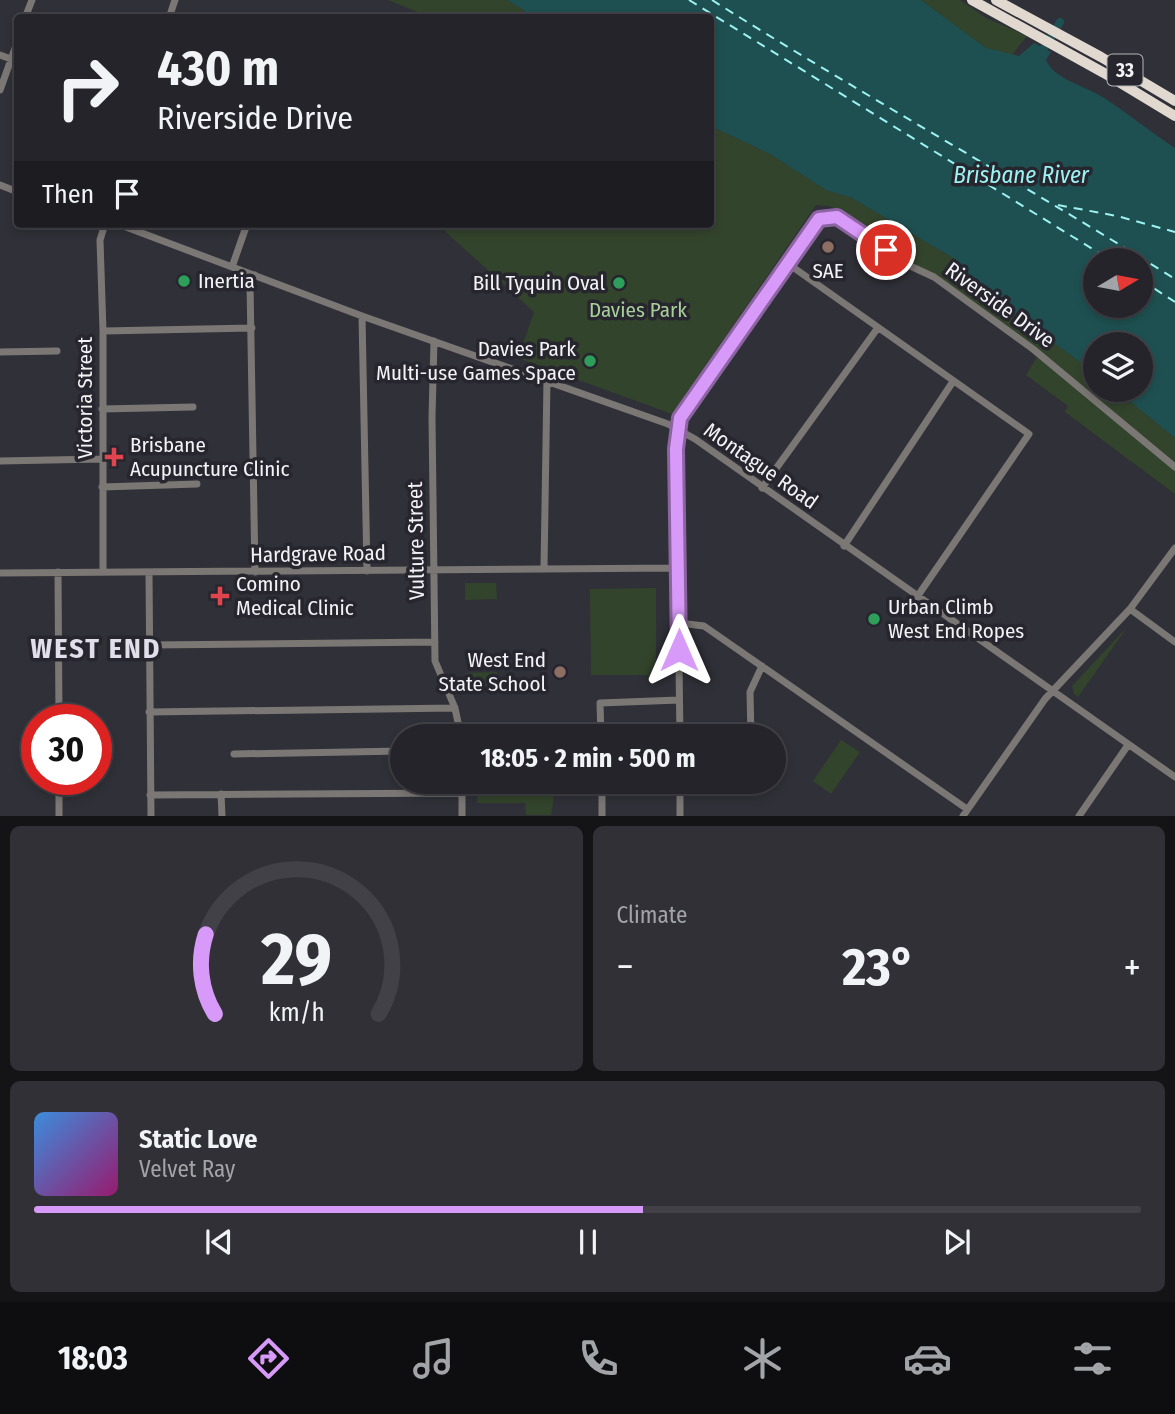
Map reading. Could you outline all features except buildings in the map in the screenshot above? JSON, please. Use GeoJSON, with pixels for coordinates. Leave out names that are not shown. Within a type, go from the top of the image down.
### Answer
{"type":"FeatureCollection","features":[{"type":"Feature","properties":{"kind":"highway","name":"33"},"geometry":{"type":"LineString","coordinates":[[973,0],[1175,116]]}},
{"type":"Feature","properties":{"kind":"highway","name":"33"},"geometry":{"type":"LineString","coordinates":[[996,0],[1175,101]]}},
{"type":"Feature","properties":{"kind":"street"},"geometry":{"type":"LineString","coordinates":[[0,90],[14,51]]}},
{"type":"Feature","properties":{"kind":"street"},"geometry":{"type":"LineString","coordinates":[[0,55],[11,59]]}},
{"type":"Feature","properties":{"kind":"street","name":"Riverside Drive"},"geometry":{"type":"LineString","coordinates":[[788,263],[815,223],[825,216],[837,217],[908,265],[934,277],[1033,349],[1175,467]]}},
{"type":"Feature","properties":{"kind":"street","name":"Victoria Street"},"geometry":{"type":"LineString","coordinates":[[103,572],[103,331],[100,240],[104,228]]}},
{"type":"Feature","properties":{"kind":"street","name":"Montague Road"},"geometry":{"type":"LineString","coordinates":[[129,228],[362,316],[678,429],[1175,777]]}},
{"type":"Feature","properties":{"kind":"street"},"geometry":{"type":"LineString","coordinates":[[232,267],[246,228]]}},
{"type":"Feature","properties":{"kind":"street"},"geometry":{"type":"LineString","coordinates":[[680,724],[678,429],[682,414],[788,263],[952,383],[1029,433],[917,597]]}},
{"type":"Feature","properties":{"kind":"street"},"geometry":{"type":"LineString","coordinates":[[255,275],[250,284],[255,572]]}},
{"type":"Feature","properties":{"kind":"street"},"geometry":{"type":"LineString","coordinates":[[362,316],[367,571]]}},
{"type":"Feature","properties":{"kind":"street"},"geometry":{"type":"LineString","coordinates":[[103,331],[252,328]]}},
{"type":"Feature","properties":{"kind":"street"},"geometry":{"type":"LineString","coordinates":[[762,488],[877,329]]}},
{"type":"Feature","properties":{"kind":"street","name":"Vulture Street"},"geometry":{"type":"LineString","coordinates":[[435,341],[432,417],[435,642],[438,673],[455,708],[458,724]]}},
{"type":"Feature","properties":{"kind":"street"},"geometry":{"type":"LineString","coordinates":[[0,352],[57,351]]}},
{"type":"Feature","properties":{"kind":"street"},"geometry":{"type":"LineString","coordinates":[[544,568],[547,380]]}},
{"type":"Feature","properties":{"kind":"street"},"geometry":{"type":"LineString","coordinates":[[844,546],[952,383]]}},
{"type":"Feature","properties":{"kind":"street"},"geometry":{"type":"LineString","coordinates":[[102,408],[193,407]]}},
{"type":"Feature","properties":{"kind":"street"},"geometry":{"type":"LineString","coordinates":[[0,461],[102,459]]}},
{"type":"Feature","properties":{"kind":"street"},"geometry":{"type":"LineString","coordinates":[[102,486],[197,484]]}},
{"type":"Feature","properties":{"kind":"street"},"geometry":{"type":"LineString","coordinates":[[679,623],[703,625],[965,812],[1052,691],[1130,609],[1175,548]]}},
{"type":"Feature","properties":{"kind":"street","name":"Hardgrave Road"},"geometry":{"type":"LineString","coordinates":[[0,573],[678,568]]}},
{"type":"Feature","properties":{"kind":"street"},"geometry":{"type":"LineString","coordinates":[[58,572],[59,704]]}},
{"type":"Feature","properties":{"kind":"street"},"geometry":{"type":"LineString","coordinates":[[149,572],[150,816]]}},
{"type":"Feature","properties":{"kind":"street"},"geometry":{"type":"LineString","coordinates":[[1130,609],[1175,642]]}},
{"type":"Feature","properties":{"kind":"street"},"geometry":{"type":"LineString","coordinates":[[149,645],[435,642]]}},
{"type":"Feature","properties":{"kind":"street"},"geometry":{"type":"LineString","coordinates":[[751,724],[750,691],[762,666]]}},
{"type":"Feature","properties":{"kind":"street"},"geometry":{"type":"LineString","coordinates":[[601,724],[600,703],[679,701]]}},
{"type":"Feature","properties":{"kind":"street"},"geometry":{"type":"LineString","coordinates":[[149,712],[455,708]]}},
{"type":"Feature","properties":{"kind":"street"},"geometry":{"type":"LineString","coordinates":[[1079,816],[1128,745]]}},
{"type":"Feature","properties":{"kind":"street"},"geometry":{"type":"LineString","coordinates":[[234,754],[390,751]]}},
{"type":"Feature","properties":{"kind":"street"},"geometry":{"type":"LineString","coordinates":[[150,795],[390,793]]}},
{"type":"Feature","properties":{"kind":"street"},"geometry":{"type":"LineString","coordinates":[[221,794],[222,816]]}},
{"type":"Feature","properties":{"kind":"street"},"geometry":{"type":"LineString","coordinates":[[462,794],[462,816]]}},
{"type":"Feature","properties":{"kind":"street"},"geometry":{"type":"LineString","coordinates":[[602,794],[602,816]]}},
{"type":"Feature","properties":{"kind":"street"},"geometry":{"type":"LineString","coordinates":[[680,794],[680,816]]}},
{"type":"Feature","properties":{"kind":"street"},"geometry":{"type":"LineString","coordinates":[[59,795],[59,816]]}},
{"type":"Feature","properties":{"kind":"green space"},"geometry":{"type":"Polygon","coordinates":[[[388,0],[507,0],[524,10],[526,14],[423,14],[388,0]]]}},
{"type":"Feature","properties":{"kind":"green space"},"geometry":{"type":"Polygon","coordinates":[[[921,0],[960,0],[986,18],[1027,36],[1011,56],[986,48],[921,0]]]}},
{"type":"Feature","properties":{"kind":"green space","name":"Davies Park"},"geometry":{"type":"Polygon","coordinates":[[[714,127],[770,154],[826,190],[852,198],[953,258],[986,293],[1083,364],[1083,402],[1131,402],[1175,438],[1175,494],[1065,412],[1068,406],[1026,375],[1037,357],[854,219],[830,206],[816,205],[672,414],[518,358],[534,312],[441,228],[714,228],[714,127]]]}},
{"type":"Feature","properties":{"kind":"green space"},"geometry":{"type":"Polygon","coordinates":[[[465,583],[496,583],[497,599],[465,600],[465,583]]]}},
{"type":"Feature","properties":{"kind":"green space"},"geometry":{"type":"Polygon","coordinates":[[[656,588],[656,671],[665,672],[664,678],[649,678],[648,675],[591,675],[590,589],[656,588]]]}},
{"type":"Feature","properties":{"kind":"green space"},"geometry":{"type":"Polygon","coordinates":[[[1128,626],[1078,697],[1072,686],[1128,626]]]}},
{"type":"Feature","properties":{"kind":"green space"},"geometry":{"type":"Polygon","coordinates":[[[497,672],[497,689],[465,690],[465,673],[497,672]]]}},
{"type":"Feature","properties":{"kind":"green space"},"geometry":{"type":"Polygon","coordinates":[[[841,740],[860,752],[831,794],[813,781],[841,740]]]}},
{"type":"Feature","properties":{"kind":"green space"},"geometry":{"type":"Polygon","coordinates":[[[477,794],[554,794],[551,815],[526,815],[525,803],[477,803],[477,794]]]}},
{"type":"Feature","properties":{"kind":"water","name":"Brisbane River"},"geometry":{"type":"Polygon","coordinates":[[[507,0],[921,0],[986,48],[1019,56],[1034,43],[1051,52],[1046,60],[1056,73],[1104,98],[1175,148],[1175,438],[1131,402],[1153,402],[1153,332],[1083,332],[1083,364],[986,293],[953,258],[852,198],[826,190],[770,154],[714,127],[714,14],[526,14],[524,10],[507,0]]]}},
{"type":"Feature","properties":{"kind":"waterway"},"geometry":{"type":"LineString","coordinates":[[1044,48],[1060,22]]}},
{"type":"Feature","properties":{"kind":"ferry route"},"geometry":{"type":"LineString","coordinates":[[689,0],[712,14]]}},
{"type":"Feature","properties":{"kind":"ferry route"},"geometry":{"type":"LineString","coordinates":[[712,0],[1175,279]]}},
{"type":"Feature","properties":{"kind":"ferry route"},"geometry":{"type":"LineString","coordinates":[[714,15],[1091,248]]}},
{"type":"Feature","properties":{"kind":"ferry route"},"geometry":{"type":"LineString","coordinates":[[1058,205],[1117,216],[1175,232]]}},
{"type":"Feature","properties":{"kind":"ferry route"},"geometry":{"type":"LineString","coordinates":[[1153,288],[1175,302]]}},
{"type":"Feature","properties":{"kind":"place","name":"SAE"},"geometry":{"type":"Point","coordinates":[828,247]}},
{"type":"Feature","properties":{"kind":"place","name":"Inertia"},"geometry":{"type":"Point","coordinates":[184,281]}},
{"type":"Feature","properties":{"kind":"place","name":"Bill Tyquin Oval"},"geometry":{"type":"Point","coordinates":[619,283]}},
{"type":"Feature","properties":{"kind":"place","name":"Davies Park Multi-use Games Space"},"geometry":{"type":"Point","coordinates":[590,361]}},
{"type":"Feature","properties":{"kind":"place","name":"Brisbane Acupuncture Clinic"},"geometry":{"type":"Point","coordinates":[114,457]}},
{"type":"Feature","properties":{"kind":"place","name":"Comino Medical Clinic"},"geometry":{"type":"Point","coordinates":[220,596]}},
{"type":"Feature","properties":{"kind":"place","name":"Urban Climb West End Ropes"},"geometry":{"type":"Point","coordinates":[874,619]}},
{"type":"Feature","properties":{"kind":"place","name":"West End State School"},"geometry":{"type":"Point","coordinates":[560,672]}},
{"type":"Feature","properties":{"kind":"district","name":"WEST END"},"geometry":{"type":"Point","coordinates":[96,648]}},
{"type":"Feature","properties":{"kind":"route"},"geometry":{"type":"LineString","coordinates":[[679,650],[676,449],[682,414],[819,219],[829,215],[837,217],[886,250]]}}]}
